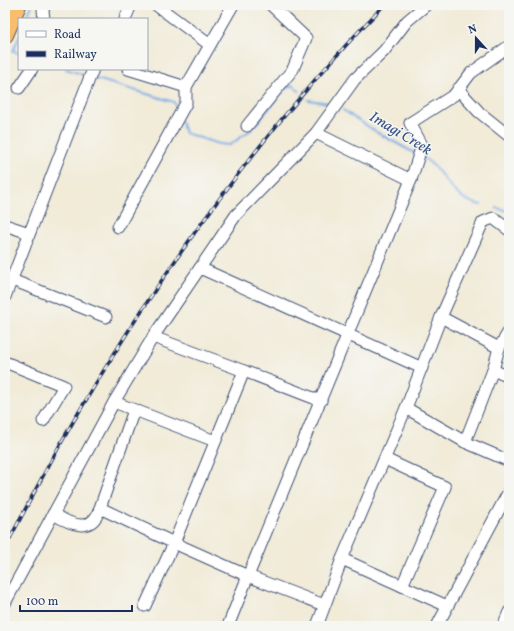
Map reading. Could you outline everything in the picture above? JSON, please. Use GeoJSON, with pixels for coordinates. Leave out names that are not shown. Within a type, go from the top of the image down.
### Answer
{"type":"FeatureCollection","features":[{"type":"Feature","properties":{"kind":"highway"},"geometry":{"type":"LineString","coordinates":[[5,35],[18,5]]}},
{"type":"Feature","properties":{"kind":"street"},"geometry":{"type":"LineString","coordinates":[[44,18],[43,10],[45,5]]}},
{"type":"Feature","properties":{"kind":"street"},"geometry":{"type":"LineString","coordinates":[[125,18],[130,5]]}},
{"type":"Feature","properties":{"kind":"street"},"geometry":{"type":"LineString","coordinates":[[156,5],[210,45]]}},
{"type":"Feature","properties":{"kind":"street"},"geometry":{"type":"LineString","coordinates":[[118,227],[186,103],[186,87],[233,5]]}},
{"type":"Feature","properties":{"kind":"street"},"geometry":{"type":"LineString","coordinates":[[247,126],[293,69],[306,38],[271,5]]}},
{"type":"Feature","properties":{"kind":"street"},"geometry":{"type":"LineString","coordinates":[[5,603],[114,402],[152,337],[236,215],[316,133],[355,79],[384,52],[407,21],[426,5]]}},
{"type":"Feature","properties":{"kind":"street"},"geometry":{"type":"LineString","coordinates":[[228,626],[322,401],[411,180],[422,145],[410,123],[454,95],[471,73],[509,46]]}},
{"type":"Feature","properties":{"kind":"street"},"geometry":{"type":"LineString","coordinates":[[19,88],[31,70]]}},
{"type":"Feature","properties":{"kind":"street"},"geometry":{"type":"LineString","coordinates":[[5,297],[93,70]]}},
{"type":"Feature","properties":{"kind":"street"},"geometry":{"type":"LineString","coordinates":[[131,70],[186,87]]}},
{"type":"Feature","properties":{"kind":"street"},"geometry":{"type":"LineString","coordinates":[[458,89],[479,112],[509,136]]}},
{"type":"Feature","properties":{"kind":"street"},"geometry":{"type":"LineString","coordinates":[[316,133],[411,180]]}},
{"type":"Feature","properties":{"kind":"street"},"geometry":{"type":"LineString","coordinates":[[317,626],[342,559],[422,368],[441,316],[483,222],[493,218],[509,230]]}},
{"type":"Feature","properties":{"kind":"street"},"geometry":{"type":"LineString","coordinates":[[5,225],[29,233]]}},
{"type":"Feature","properties":{"kind":"street"},"geometry":{"type":"LineString","coordinates":[[200,268],[348,336],[422,368]]}},
{"type":"Feature","properties":{"kind":"street"},"geometry":{"type":"LineString","coordinates":[[12,280],[106,317]]}},
{"type":"Feature","properties":{"kind":"street"},"geometry":{"type":"LineString","coordinates":[[441,316],[499,348]]}},
{"type":"Feature","properties":{"kind":"street"},"geometry":{"type":"LineString","coordinates":[[465,442],[493,370],[499,348],[509,331]]}},
{"type":"Feature","properties":{"kind":"street"},"geometry":{"type":"LineString","coordinates":[[152,337],[322,401]]}},
{"type":"Feature","properties":{"kind":"street"},"geometry":{"type":"LineString","coordinates":[[5,362],[64,386],[43,420]]}},
{"type":"Feature","properties":{"kind":"street"},"geometry":{"type":"LineString","coordinates":[[493,370],[509,377]]}},
{"type":"Feature","properties":{"kind":"street"},"geometry":{"type":"LineString","coordinates":[[146,606],[174,543],[214,441],[244,371]]}},
{"type":"Feature","properties":{"kind":"street"},"geometry":{"type":"LineString","coordinates":[[114,402],[214,441]]}},
{"type":"Feature","properties":{"kind":"street"},"geometry":{"type":"LineString","coordinates":[[406,408],[465,442],[509,461]]}},
{"type":"Feature","properties":{"kind":"street"},"geometry":{"type":"LineString","coordinates":[[53,514],[70,524],[84,525],[93,520],[100,508],[134,410]]}},
{"type":"Feature","properties":{"kind":"street"},"geometry":{"type":"LineString","coordinates":[[385,458],[445,487],[402,586]]}},
{"type":"Feature","properties":{"kind":"street"},"geometry":{"type":"LineString","coordinates":[[437,626],[509,491]]}},
{"type":"Feature","properties":{"kind":"street"},"geometry":{"type":"LineString","coordinates":[[100,508],[248,576],[324,605]]}},
{"type":"Feature","properties":{"kind":"street"},"geometry":{"type":"LineString","coordinates":[[342,559],[447,606]]}},
{"type":"Feature","properties":{"kind":"street"},"geometry":{"type":"LineString","coordinates":[[503,626],[509,612]]}},
{"type":"Feature","properties":{"kind":"waterway"},"geometry":{"type":"LineString","coordinates":[[26,18],[32,5]]}},
{"type":"Feature","properties":{"kind":"waterway"},"geometry":{"type":"LineString","coordinates":[[18,39],[13,51],[18,53]]}},
{"type":"Feature","properties":{"kind":"waterway","name":"Imagi Creek"},"geometry":{"type":"LineString","coordinates":[[69,70],[87,76]]}},
{"type":"Feature","properties":{"kind":"waterway","name":"Imagi Creek"},"geometry":{"type":"LineString","coordinates":[[93,78],[174,102],[177,111]]}},
{"type":"Feature","properties":{"kind":"waterway","name":"Imagi Creek"},"geometry":{"type":"LineString","coordinates":[[181,121],[185,133],[219,144],[230,145],[252,129],[285,89],[293,85],[299,91]]}},
{"type":"Feature","properties":{"kind":"waterway","name":"Imagi Creek"},"geometry":{"type":"LineString","coordinates":[[308,100],[330,103]]}},
{"type":"Feature","properties":{"kind":"waterway","name":"Imagi Creek"},"geometry":{"type":"LineString","coordinates":[[343,110],[378,133],[416,154]]}},
{"type":"Feature","properties":{"kind":"waterway","name":"Imagi Creek"},"geometry":{"type":"LineString","coordinates":[[422,157],[437,169],[461,197],[470,202],[481,205]]}},
{"type":"Feature","properties":{"kind":"waterway","name":"Imagi Creek"},"geometry":{"type":"LineString","coordinates":[[496,208],[509,211]]}},
{"type":"Feature","properties":{"kind":"railway"},"geometry":{"type":"LineString","coordinates":[[5,548],[73,422],[106,366],[178,257],[255,152],[339,52],[384,5]]}}]}
